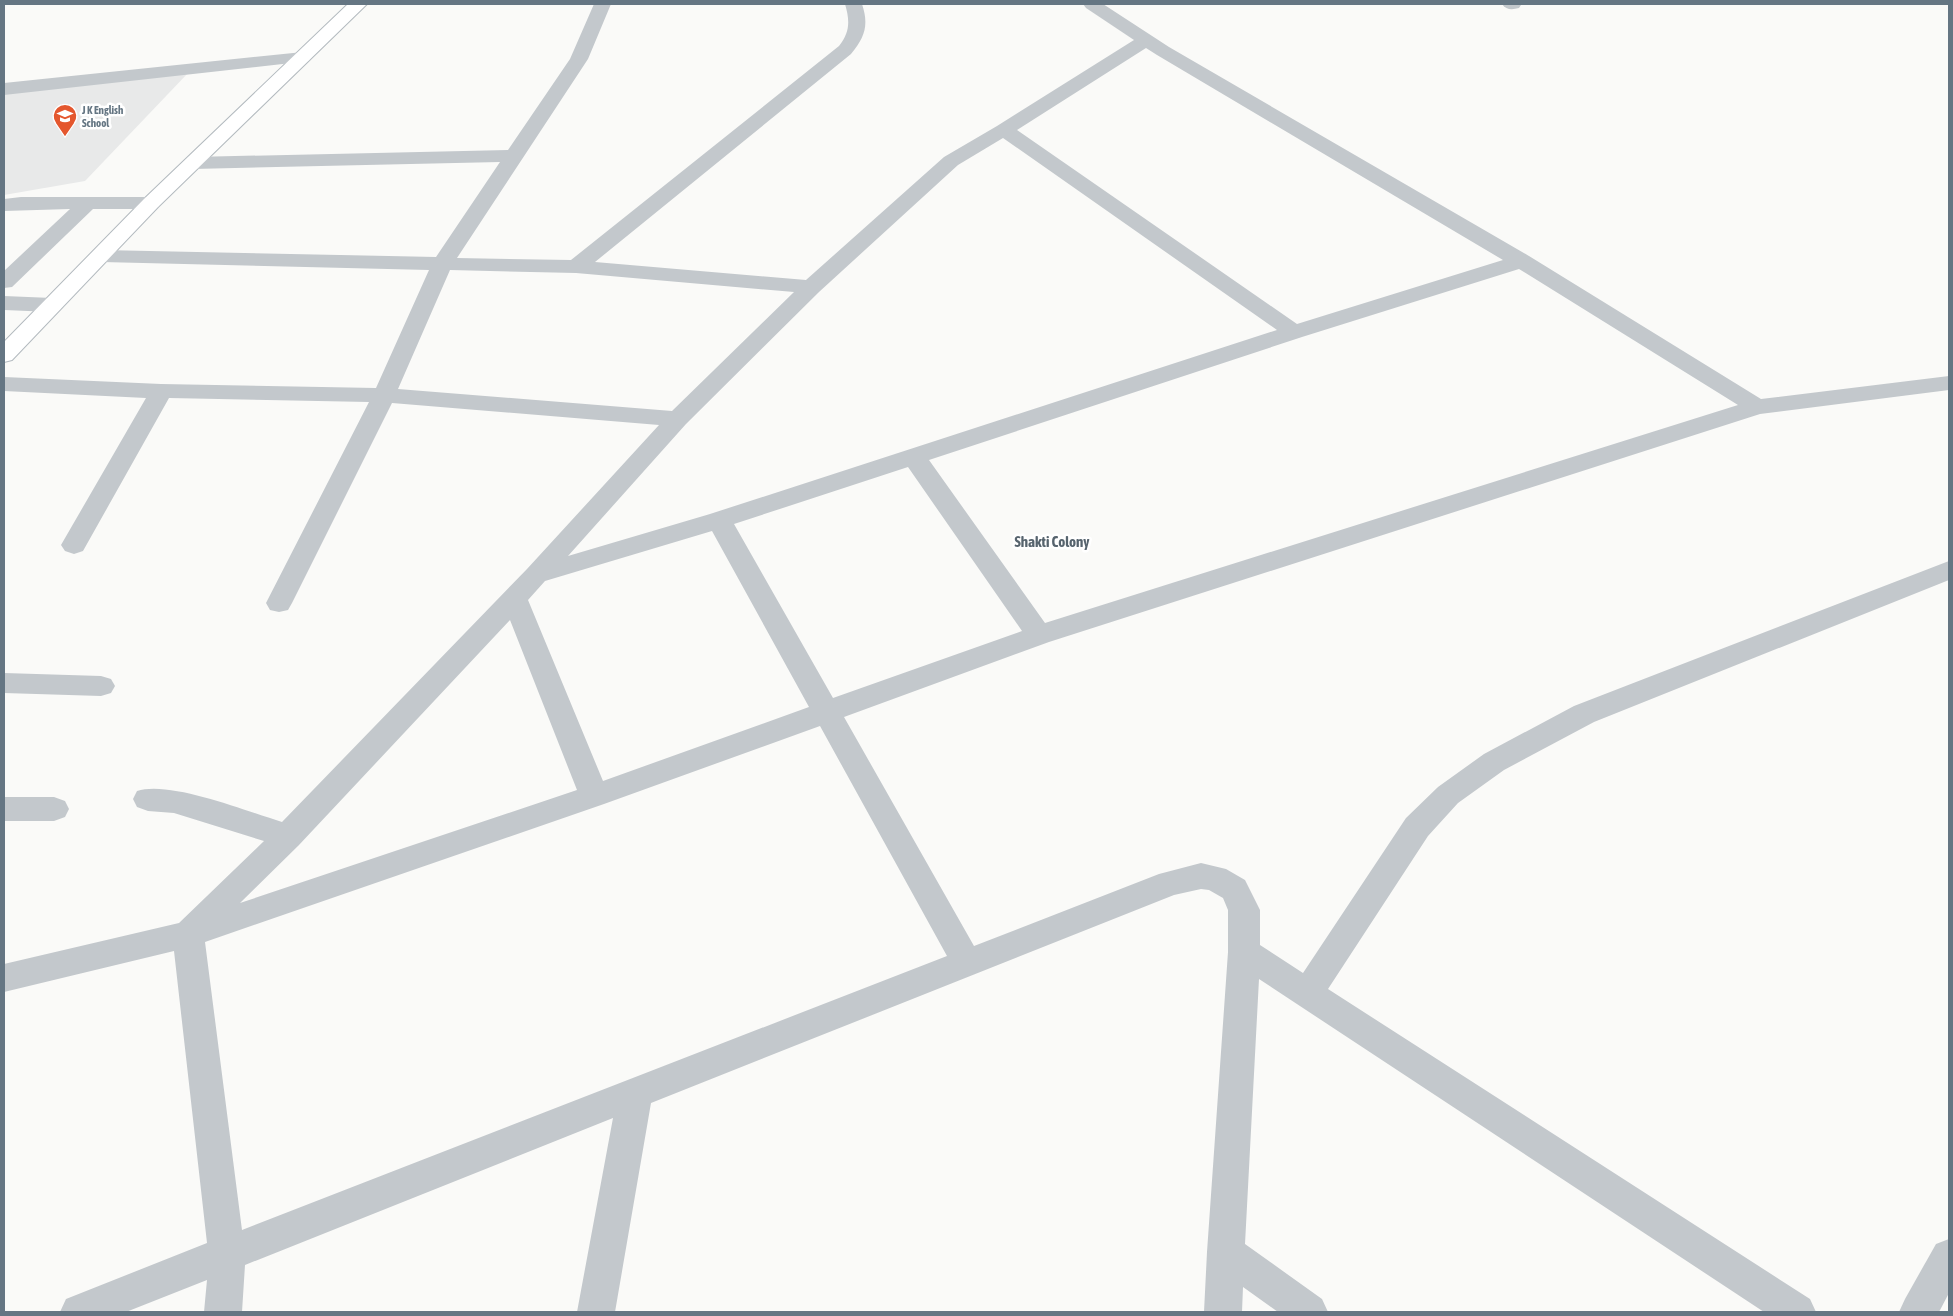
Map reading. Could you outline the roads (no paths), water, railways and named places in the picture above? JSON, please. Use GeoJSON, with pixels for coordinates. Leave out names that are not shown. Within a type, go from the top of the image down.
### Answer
{"type":"FeatureCollection","features":[{"type":"Feature","properties":{"kind":"street"},"geometry":{"type":"LineString","coordinates":[[4,355],[193,162],[358,4]]}},
{"type":"Feature","properties":{"kind":"street"},"geometry":{"type":"LineString","coordinates":[[278,603],[384,395],[443,262],[579,59],[602,4]]}},
{"type":"Feature","properties":{"kind":"street"},"geometry":{"type":"LineString","coordinates":[[576,267],[845,50],[856,38],[859,22],[854,4]]}},
{"type":"Feature","properties":{"kind":"street"},"geometry":{"type":"LineString","coordinates":[[1092,4],[1146,40],[1521,261],[1663,347],[1757,407]]}},
{"type":"Feature","properties":{"kind":"street"},"geometry":{"type":"LineString","coordinates":[[188,934],[288,836],[536,575],[678,419],[811,287],[951,161],[1004,130],[1146,40]]}},
{"type":"Feature","properties":{"kind":"street"},"geometry":{"type":"LineString","coordinates":[[4,89],[303,57]]}},
{"type":"Feature","properties":{"kind":"street"},"geometry":{"type":"LineString","coordinates":[[1004,130],[1294,332]]}},
{"type":"Feature","properties":{"kind":"street"},"geometry":{"type":"LineString","coordinates":[[193,162],[513,156]]}},
{"type":"Feature","properties":{"kind":"street"},"geometry":{"type":"LineString","coordinates":[[4,205],[22,203],[152,203]]}},
{"type":"Feature","properties":{"kind":"street"},"geometry":{"type":"LineString","coordinates":[[4,282],[88,203]]}},
{"type":"Feature","properties":{"kind":"street"},"geometry":{"type":"LineString","coordinates":[[102,256],[443,262],[576,267],[811,287]]}},
{"type":"Feature","properties":{"kind":"street"},"geometry":{"type":"LineString","coordinates":[[536,575],[719,520],[1294,332],[1521,261]]}},
{"type":"Feature","properties":{"kind":"street"},"geometry":{"type":"LineString","coordinates":[[4,303],[52,305]]}},
{"type":"Feature","properties":{"kind":"street"},"geometry":{"type":"LineString","coordinates":[[4,978],[188,934],[594,796],[1039,635],[1757,407],[1949,383]]}},
{"type":"Feature","properties":{"kind":"street"},"geometry":{"type":"LineString","coordinates":[[4,384],[161,391],[384,395],[678,419]]}},
{"type":"Feature","properties":{"kind":"street"},"geometry":{"type":"LineString","coordinates":[[74,545],[161,391]]}},
{"type":"Feature","properties":{"kind":"street"},"geometry":{"type":"LineString","coordinates":[[914,457],[1039,635]]}},
{"type":"Feature","properties":{"kind":"street"},"geometry":{"type":"LineString","coordinates":[[719,520],[967,963]]}},
{"type":"Feature","properties":{"kind":"street"},"geometry":{"type":"LineString","coordinates":[[1308,993],[1417,826],[1448,795],[1494,762],[1584,714],[1949,570]]}},
{"type":"Feature","properties":{"kind":"street"},"geometry":{"type":"LineString","coordinates":[[514,597],[594,796]]}},
{"type":"Feature","properties":{"kind":"street"},"geometry":{"type":"LineString","coordinates":[[4,684],[101,686]]}},
{"type":"Feature","properties":{"kind":"street"},"geometry":{"type":"LineString","coordinates":[[148,799],[174,801],[288,836]]}},
{"type":"Feature","properties":{"kind":"street"},"geometry":{"type":"LineString","coordinates":[[4,809],[54,809]]}},
{"type":"Feature","properties":{"kind":"street"},"geometry":{"type":"LineString","coordinates":[[79,1312],[1170,883],[1201,876],[1215,878],[1234,889],[1244,910],[1244,952],[1223,1312]]}},
{"type":"Feature","properties":{"kind":"street"},"geometry":{"type":"LineString","coordinates":[[188,934],[226,1254],[223,1312]]}},
{"type":"Feature","properties":{"kind":"street"},"geometry":{"type":"LineString","coordinates":[[1244,952],[1797,1312]]}},
{"type":"Feature","properties":{"kind":"street"},"geometry":{"type":"LineString","coordinates":[[596,1312],[635,1094]]}},
{"type":"Feature","properties":{"kind":"street"},"geometry":{"type":"LineString","coordinates":[[1225,1252],[1309,1312]]}},
{"type":"Feature","properties":{"kind":"street"},"geometry":{"type":"LineString","coordinates":[[1918,1312],[1949,1257]]}},
{"type":"Feature","properties":{"kind":"place","name":"J K English School"},"geometry":{"type":"Point","coordinates":[65,137]}},
{"type":"Feature","properties":{"kind":"district","name":"Shakti Colony"},"geometry":{"type":"Point","coordinates":[1052,542]}}]}
